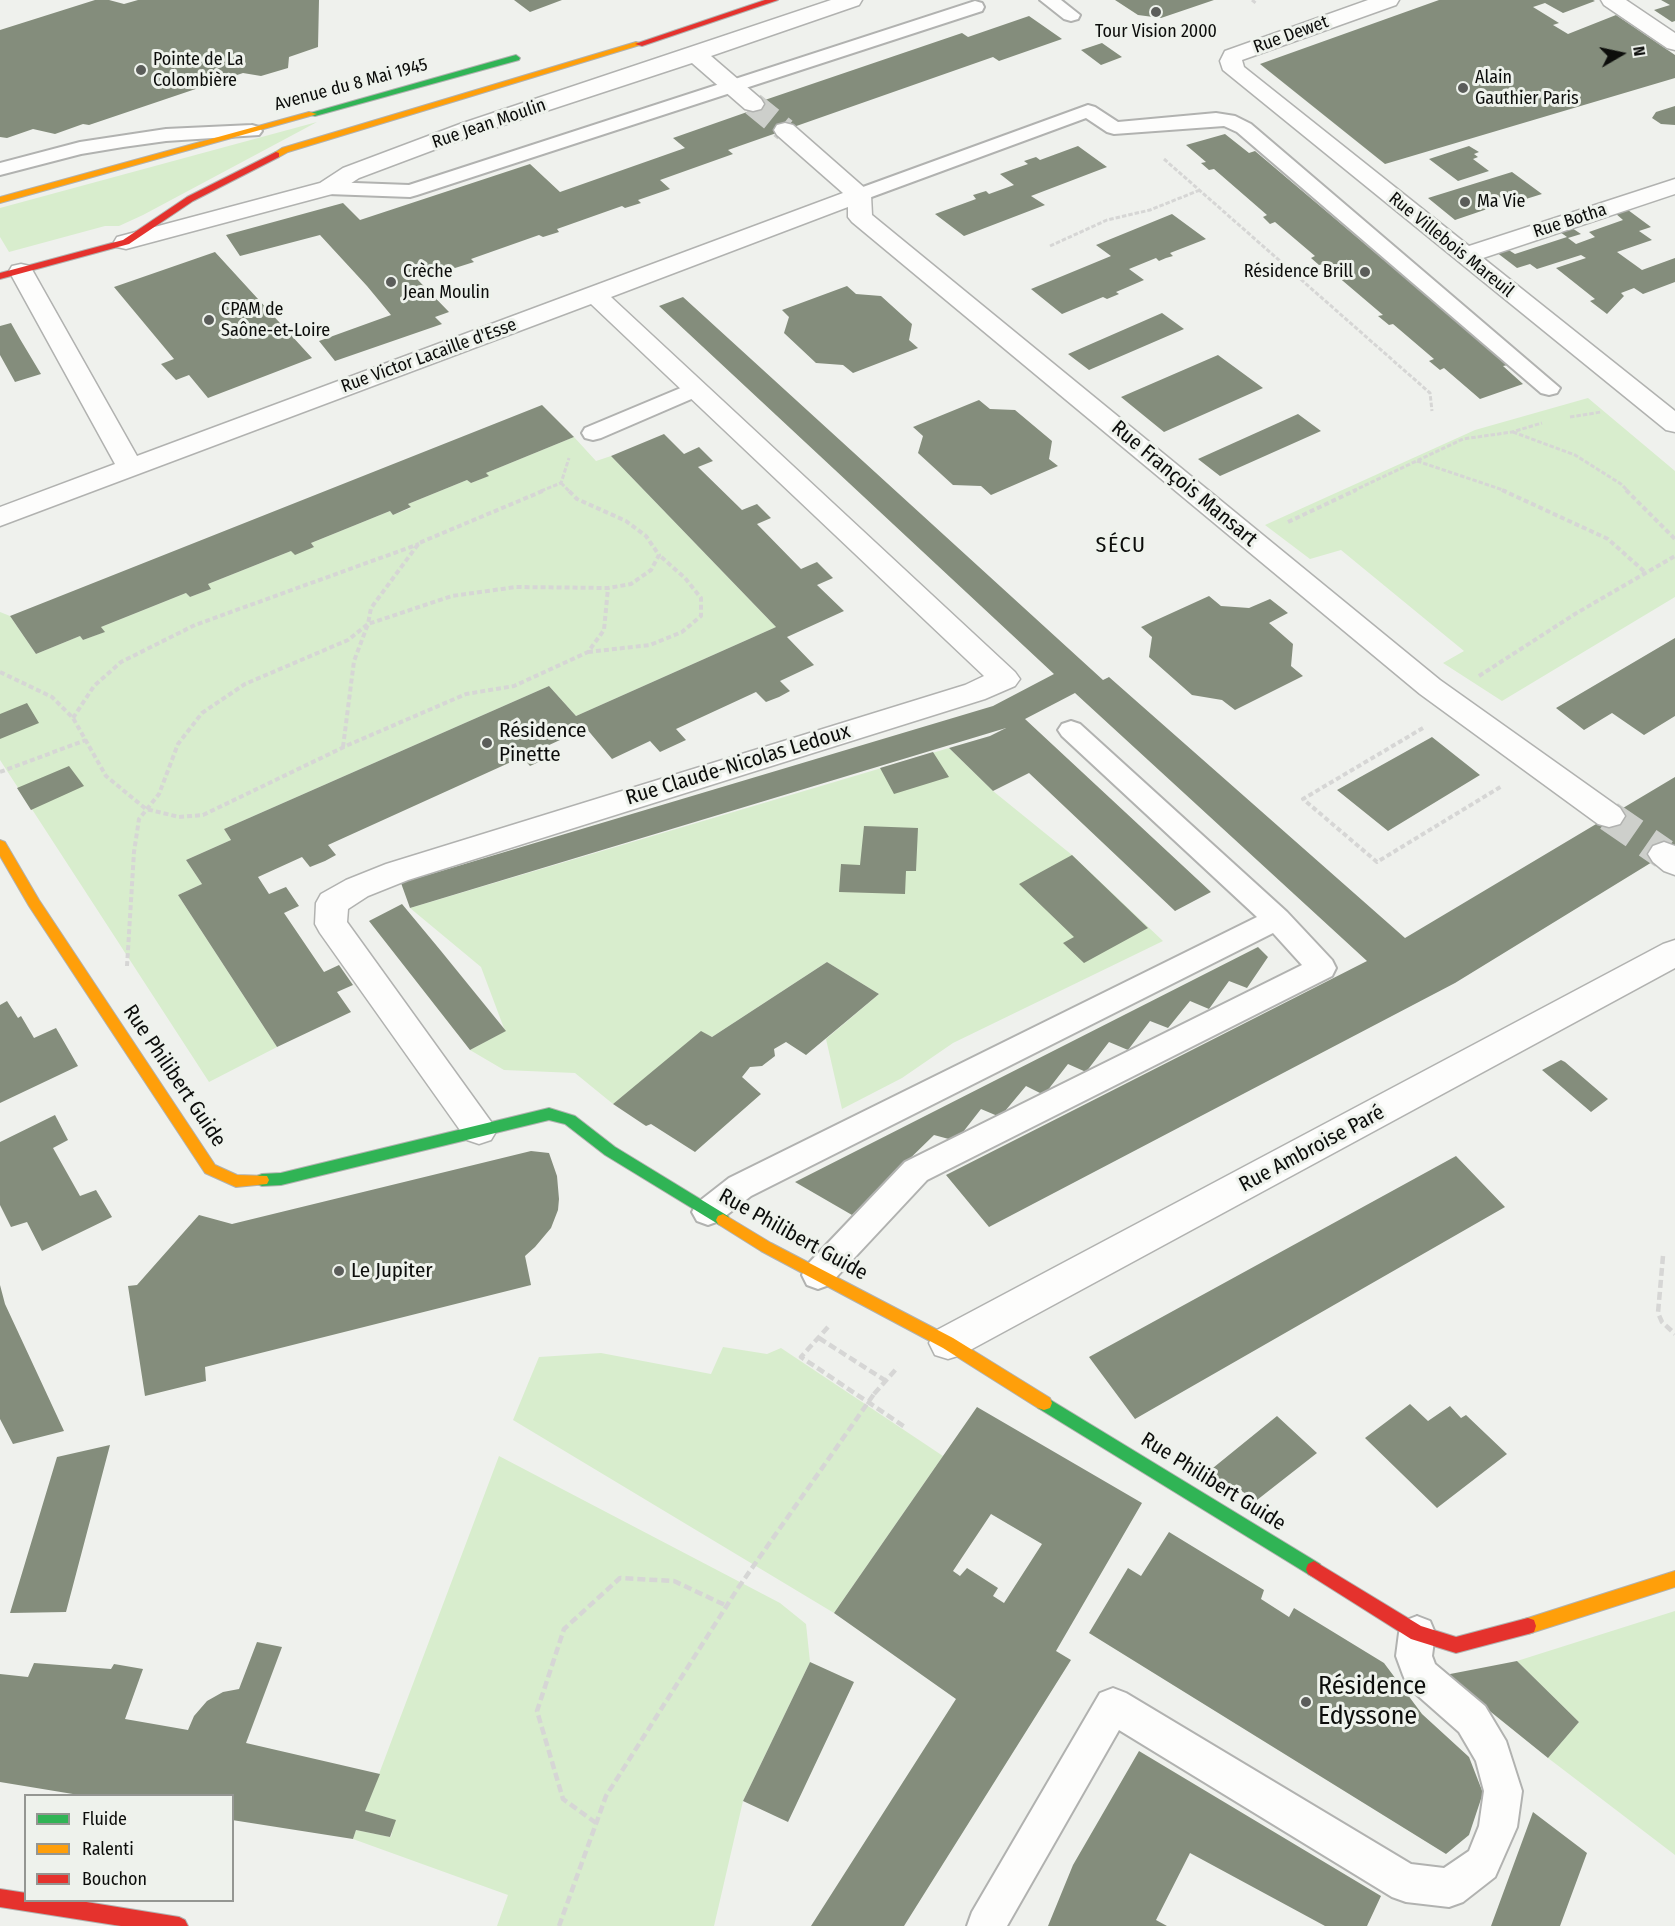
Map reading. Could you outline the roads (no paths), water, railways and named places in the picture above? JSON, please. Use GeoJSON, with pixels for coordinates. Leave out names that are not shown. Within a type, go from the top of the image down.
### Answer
{"type":"FeatureCollection","features":[{"type":"Feature","properties":{"kind":"street"},"geometry":{"type":"LineString","coordinates":[[130,468],[10,273],[126,242],[190,199],[285,150],[774,0]]}},
{"type":"Feature","properties":{"kind":"street","name":"Rue Jean Moulin"},"geometry":{"type":"LineString","coordinates":[[126,242],[328,188],[351,173],[468,129],[696,55],[851,0]]}},
{"type":"Feature","properties":{"kind":"street","name":"Rue Dewet"},"geometry":{"type":"LineString","coordinates":[[1230,62],[1233,56],[1243,52],[1388,0]]}},
{"type":"Feature","properties":{"kind":"street"},"geometry":{"type":"LineString","coordinates":[[1612,0],[1675,43]]}},
{"type":"Feature","properties":{"kind":"street","name":"Avenue du 8 Mai 1945"},"geometry":{"type":"LineString","coordinates":[[0,200],[530,53]]}},
{"type":"Feature","properties":{"kind":"street"},"geometry":{"type":"LineString","coordinates":[[696,55],[753,104]]}},
{"type":"Feature","properties":{"kind":"street","name":"Rue Villebois Mareuil"},"geometry":{"type":"LineString","coordinates":[[1230,62],[1234,70],[1464,256],[1672,418]]}},
{"type":"Feature","properties":{"kind":"street"},"geometry":{"type":"LineString","coordinates":[[785,130],[859,195]]}},
{"type":"Feature","properties":{"kind":"street","name":"Rue Botha"},"geometry":{"type":"LineString","coordinates":[[1464,256],[1675,186]]}},
{"type":"Feature","properties":{"kind":"street","name":"Rue Victor Lacaille d'Esse"},"geometry":{"type":"LineString","coordinates":[[0,517],[859,195]]}},
{"type":"Feature","properties":{"kind":"street","name":"Rue François Mansart"},"geometry":{"type":"LineString","coordinates":[[859,195],[860,217],[1449,701],[1609,816]]}},
{"type":"Feature","properties":{"kind":"street","name":"Rue Claude-Nicolas Ledoux"},"geometry":{"type":"LineString","coordinates":[[479,1130],[331,924],[332,903],[357,888],[397,872],[975,692],[1005,680],[595,295]]}},
{"type":"Feature","properties":{"kind":"street","name":"Rue Philibert Guide"},"geometry":{"type":"LineString","coordinates":[[0,845],[34,903],[210,1168],[236,1180],[281,1179],[549,1114],[570,1120],[609,1151],[766,1247],[948,1343],[1417,1634],[1456,1645],[1505,1633],[1675,1579]]}},
{"type":"Feature","properties":{"kind":"street","name":"Rue Ambroise Paré"},"geometry":{"type":"LineString","coordinates":[[948,1343],[1675,953]]}},
{"type":"Feature","properties":{"kind":"street"},"geometry":{"type":"LineString","coordinates":[[0,1898],[24,1902]]}},
{"type":"Feature","properties":{"kind":"street"},"geometry":{"type":"LineString","coordinates":[[26,1902],[179,1926]]}},
{"type":"Feature","properties":{"kind":"lane"},"geometry":{"type":"LineString","coordinates":[[1049,0],[1071,15]]}},
{"type":"Feature","properties":{"kind":"lane"},"geometry":{"type":"LineString","coordinates":[[328,188],[410,191],[975,7]]}},
{"type":"Feature","properties":{"kind":"lane"},"geometry":{"type":"LineString","coordinates":[[859,195],[1088,111],[1114,128],[1216,119],[1228,120],[1244,128],[1549,388]]}},
{"type":"Feature","properties":{"kind":"lane"},"geometry":{"type":"LineString","coordinates":[[0,169],[80,148],[123,141],[166,135],[252,131]]}},
{"type":"Feature","properties":{"kind":"lane"},"geometry":{"type":"LineString","coordinates":[[593,433],[695,389]]}},
{"type":"Feature","properties":{"kind":"lane"},"geometry":{"type":"LineString","coordinates":[[818,1275],[916,1171],[1322,968],[1277,919],[1071,730]]}},
{"type":"Feature","properties":{"kind":"lane"},"geometry":{"type":"LineString","coordinates":[[708,1212],[750,1182],[1277,919]]}},
{"type":"Feature","properties":{"kind":"lane"},"geometry":{"type":"LineString","coordinates":[[986,1926],[1113,1706],[1406,1883],[1449,1888],[1482,1864],[1498,1827],[1503,1791],[1493,1754],[1472,1719],[1421,1675],[1414,1656],[1417,1634]]}},
{"type":"Feature","properties":{"kind":"tunnel"},"geometry":{"type":"LineString","coordinates":[[753,104],[785,130]]}},
{"type":"Feature","properties":{"kind":"tunnel"},"geometry":{"type":"LineString","coordinates":[[1609,816],[1664,854]]}},
{"type":"Feature","properties":{"kind":"place","name":"Tour Vision 2000"},"geometry":{"type":"Point","coordinates":[1156,12]}},
{"type":"Feature","properties":{"kind":"place","name":"Pointe de La Colombière"},"geometry":{"type":"Point","coordinates":[141,70]}},
{"type":"Feature","properties":{"kind":"place","name":"Alain Gauthier Paris"},"geometry":{"type":"Point","coordinates":[1463,88]}},
{"type":"Feature","properties":{"kind":"place","name":"Ma Vie"},"geometry":{"type":"Point","coordinates":[1465,202]}},
{"type":"Feature","properties":{"kind":"place","name":"Résidence Brill"},"geometry":{"type":"Point","coordinates":[1365,272]}},
{"type":"Feature","properties":{"kind":"place","name":"Crèche Jean Moulin"},"geometry":{"type":"Point","coordinates":[391,282]}},
{"type":"Feature","properties":{"kind":"place","name":"CPAM de Saône-et-Loire"},"geometry":{"type":"Point","coordinates":[209,320]}},
{"type":"Feature","properties":{"kind":"place","name":"Résidence Pinette"},"geometry":{"type":"Point","coordinates":[487,743]}},
{"type":"Feature","properties":{"kind":"place","name":"Le Jupiter"},"geometry":{"type":"Point","coordinates":[339,1271]}},
{"type":"Feature","properties":{"kind":"place","name":"Résidence Edyssone"},"geometry":{"type":"Point","coordinates":[1306,1702]}},
{"type":"Feature","properties":{"kind":"district","name":"SÉCU"},"geometry":{"type":"Point","coordinates":[1121,546]}}]}
